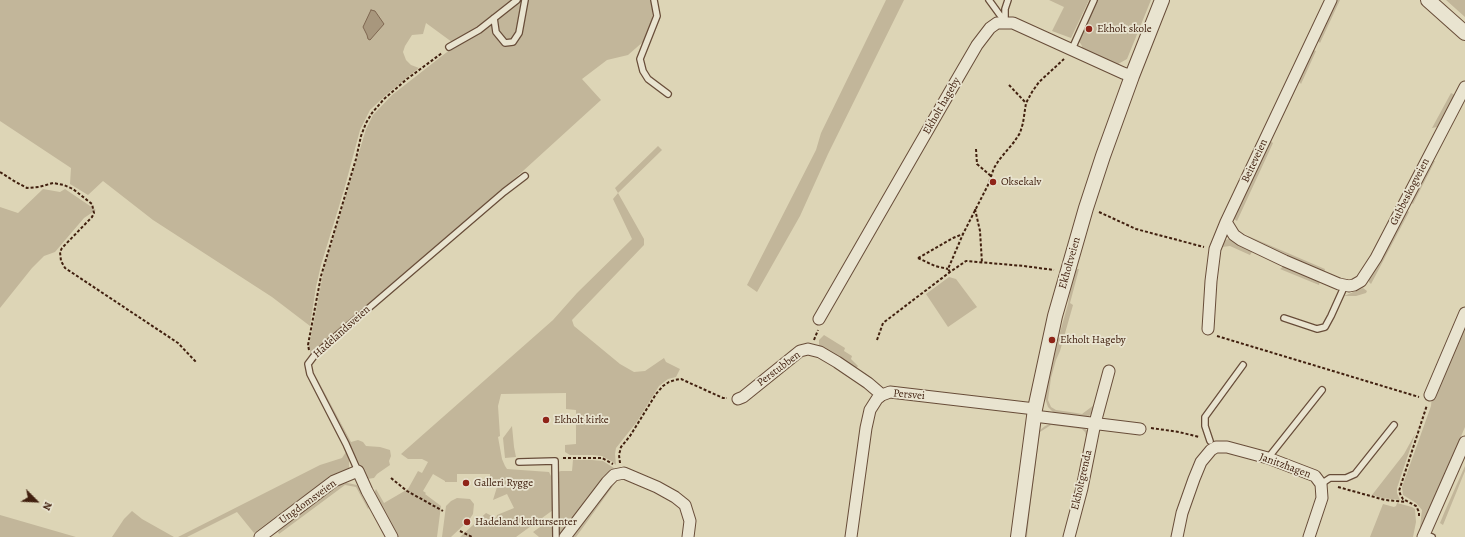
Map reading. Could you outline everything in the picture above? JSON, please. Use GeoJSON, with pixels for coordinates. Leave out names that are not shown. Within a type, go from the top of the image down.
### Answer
{"type":"FeatureCollection","features":[{"type":"Feature","properties":{"kind":"street","name":"Ekholtveien"},"geometry":{"type":"LineString","coordinates":[[1018,537],[1034,412],[1056,316],[1103,156],[1162,0]]}},
{"type":"Feature","properties":{"kind":"street","name":"Beiteveien"},"geometry":{"type":"LineString","coordinates":[[1208,330],[1211,281],[1215,249],[1226,222],[1331,0]]}},
{"type":"Feature","properties":{"kind":"street"},"geometry":{"type":"LineString","coordinates":[[1428,0],[1465,34]]}},
{"type":"Feature","properties":{"kind":"street"},"geometry":{"type":"LineString","coordinates":[[1004,22],[1023,26],[1132,76]]}},
{"type":"Feature","properties":{"kind":"street","name":"Ekholt hageby"},"geometry":{"type":"LineString","coordinates":[[819,319],[977,45],[990,28],[997,23],[1004,22]]}},
{"type":"Feature","properties":{"kind":"street","name":"Gubbeskogveien"},"geometry":{"type":"LineString","coordinates":[[1344,285],[1354,285],[1361,281],[1376,258],[1465,87]]}},
{"type":"Feature","properties":{"kind":"street"},"geometry":{"type":"LineString","coordinates":[[1226,222],[1234,234],[1241,240],[1285,261],[1344,285]]}},
{"type":"Feature","properties":{"kind":"street"},"geometry":{"type":"LineString","coordinates":[[1429,397],[1465,313]]}},
{"type":"Feature","properties":{"kind":"street","name":"Perstubben"},"geometry":{"type":"LineString","coordinates":[[738,399],[743,397],[800,351],[808,349],[820,352],[837,362],[868,383],[882,395]]}},
{"type":"Feature","properties":{"kind":"street","name":"Ekholtgrenda"},"geometry":{"type":"LineString","coordinates":[[1069,537],[1082,488],[1095,423],[1109,371]]}},
{"type":"Feature","properties":{"kind":"street","name":"Persvei"},"geometry":{"type":"LineString","coordinates":[[851,537],[870,410],[877,399],[882,395],[890,392],[1034,412]]}},
{"type":"Feature","properties":{"kind":"street"},"geometry":{"type":"LineString","coordinates":[[1034,412],[1095,423],[1140,429]]}},
{"type":"Feature","properties":{"kind":"street"},"geometry":{"type":"LineString","coordinates":[[1426,536],[1465,442]]}},
{"type":"Feature","properties":{"kind":"street"},"geometry":{"type":"LineString","coordinates":[[1177,537],[1182,513],[1194,478],[1201,462],[1213,444]]}},
{"type":"Feature","properties":{"kind":"street","name":"Janitzhagen"},"geometry":{"type":"LineString","coordinates":[[1213,444],[1268,458],[1315,476],[1321,484],[1322,498],[1308,537]]}},
{"type":"Feature","properties":{"kind":"street","name":"Ungdomsveien"},"geometry":{"type":"LineString","coordinates":[[260,537],[334,481],[358,471]]}},
{"type":"Feature","properties":{"kind":"street","name":"Hadelandsveien"},"geometry":{"type":"LineString","coordinates":[[358,471],[366,491],[392,537]]}},
{"type":"Feature","properties":{"kind":"street"},"geometry":{"type":"LineString","coordinates":[[565,537],[607,482],[614,475],[624,473],[657,487],[686,505],[690,521],[688,537]]}},
{"type":"Feature","properties":{"kind":"lane"},"geometry":{"type":"LineString","coordinates":[[449,47],[479,30],[517,0]]}},
{"type":"Feature","properties":{"kind":"lane"},"geometry":{"type":"LineString","coordinates":[[494,18],[496,32],[506,43],[513,42],[519,33],[525,0]]}},
{"type":"Feature","properties":{"kind":"lane"},"geometry":{"type":"LineString","coordinates":[[654,0],[657,16],[640,59],[643,71],[648,79],[668,94]]}},
{"type":"Feature","properties":{"kind":"lane"},"geometry":{"type":"LineString","coordinates":[[989,0],[1004,22]]}},
{"type":"Feature","properties":{"kind":"lane"},"geometry":{"type":"LineString","coordinates":[[1004,22],[1008,0]]}},
{"type":"Feature","properties":{"kind":"lane"},"geometry":{"type":"LineString","coordinates":[[1072,49],[1094,0]]}},
{"type":"Feature","properties":{"kind":"lane","name":"Hadelandsveien"},"geometry":{"type":"LineString","coordinates":[[358,471],[346,444],[310,374],[308,364],[314,356],[341,332],[498,197],[525,176]]}},
{"type":"Feature","properties":{"kind":"lane"},"geometry":{"type":"LineString","coordinates":[[1284,318],[1317,329],[1325,327],[1344,285]]}},
{"type":"Feature","properties":{"kind":"lane"},"geometry":{"type":"LineString","coordinates":[[1213,444],[1205,426],[1205,417],[1244,365]]}},
{"type":"Feature","properties":{"kind":"lane"},"geometry":{"type":"LineString","coordinates":[[1268,458],[1322,390]]}},
{"type":"Feature","properties":{"kind":"lane"},"geometry":{"type":"LineString","coordinates":[[1321,484],[1330,478],[1346,478],[1355,474],[1394,424]]}},
{"type":"Feature","properties":{"kind":"lane"},"geometry":{"type":"LineString","coordinates":[[519,462],[555,461],[556,537]]}},
{"type":"Feature","properties":{"kind":"path"},"geometry":{"type":"LineString","coordinates":[[308,364],[308,345],[320,276],[366,123],[384,99],[449,47]]}},
{"type":"Feature","properties":{"kind":"path"},"geometry":{"type":"LineString","coordinates":[[949,270],[963,234],[999,160],[1020,133],[1026,103],[1039,82],[1067,56],[1072,49]]}},
{"type":"Feature","properties":{"kind":"path"},"geometry":{"type":"LineString","coordinates":[[1009,85],[1026,103]]}},
{"type":"Feature","properties":{"kind":"path"},"geometry":{"type":"LineString","coordinates":[[976,150],[977,164],[992,176]]}},
{"type":"Feature","properties":{"kind":"path"},"geometry":{"type":"LineString","coordinates":[[0,172],[27,188],[39,187],[53,183],[64,185],[73,189],[92,204],[94,213],[92,217],[62,248],[60,252],[61,261],[65,268],[178,343],[196,362]]}},
{"type":"Feature","properties":{"kind":"path"},"geometry":{"type":"LineString","coordinates":[[975,210],[980,231],[982,263]]}},
{"type":"Feature","properties":{"kind":"path"},"geometry":{"type":"LineString","coordinates":[[1095,210],[1136,229],[1215,249]]}},
{"type":"Feature","properties":{"kind":"path"},"geometry":{"type":"LineString","coordinates":[[949,270],[935,266],[918,258],[963,234]]}},
{"type":"Feature","properties":{"kind":"path"},"geometry":{"type":"LineString","coordinates":[[877,340],[883,324],[949,270],[966,261],[1024,266],[1068,272]]}},
{"type":"Feature","properties":{"kind":"path"},"geometry":{"type":"LineString","coordinates":[[808,349],[818,332],[819,319]]}},
{"type":"Feature","properties":{"kind":"path"},"geometry":{"type":"LineString","coordinates":[[1208,330],[1213,335],[1429,397],[1400,485],[1400,494],[1407,502]]}},
{"type":"Feature","properties":{"kind":"path"},"geometry":{"type":"LineString","coordinates":[[618,473],[620,448],[630,436],[656,394],[669,382],[681,379],[723,398],[738,399]]}},
{"type":"Feature","properties":{"kind":"path"},"geometry":{"type":"LineString","coordinates":[[1140,429],[1147,427],[1186,434],[1213,444]]}},
{"type":"Feature","properties":{"kind":"path"},"geometry":{"type":"LineString","coordinates":[[555,461],[560,458],[569,457],[602,458],[614,464],[618,473]]}},
{"type":"Feature","properties":{"kind":"path"},"geometry":{"type":"LineString","coordinates":[[391,478],[407,491],[443,511]]}},
{"type":"Feature","properties":{"kind":"path"},"geometry":{"type":"LineString","coordinates":[[1321,484],[1385,500],[1407,502],[1416,506],[1420,516],[1417,532],[1426,536]]}},
{"type":"Feature","properties":{"kind":"path"},"geometry":{"type":"LineString","coordinates":[[460,531],[472,537]]}},
{"type":"Feature","properties":{"kind":"shaded area"},"geometry":{"type":"Polygon","coordinates":[[[0,0],[651,0],[653,3],[652,24],[644,41],[628,55],[607,60],[582,79],[601,100],[512,181],[350,319],[311,356],[309,346],[324,269],[366,129],[373,115],[392,95],[456,45],[426,23],[423,34],[412,35],[403,52],[406,60],[411,65],[419,68],[370,110],[360,130],[344,190],[321,265],[310,326],[272,297],[153,220],[103,181],[88,195],[70,184],[71,168],[0,121],[0,0]]]}},
{"type":"Feature","properties":{"kind":"shaded area"},"geometry":{"type":"Polygon","coordinates":[[[886,0],[904,0],[828,154],[800,216],[757,292],[747,285],[816,150],[821,133],[886,0]]]}},
{"type":"Feature","properties":{"kind":"shaded area"},"geometry":{"type":"Polygon","coordinates":[[[1049,0],[1089,0],[1071,38],[1052,31],[1064,7],[1049,0]]]}},
{"type":"Feature","properties":{"kind":"shaded area"},"geometry":{"type":"Polygon","coordinates":[[[1098,0],[1151,0],[1127,59],[1118,64],[1113,64],[1081,49],[1082,46],[1079,41],[1098,0]]]}},
{"type":"Feature","properties":{"kind":"shaded area"},"geometry":{"type":"Polygon","coordinates":[[[1335,0],[1340,0],[1320,43],[1317,40],[1335,0]]]}},
{"type":"Feature","properties":{"kind":"shaded area"},"geometry":{"type":"Polygon","coordinates":[[[1446,0],[1465,0],[1465,17],[1446,0]]]}},
{"type":"Feature","properties":{"kind":"shaded area"},"geometry":{"type":"Polygon","coordinates":[[[371,10],[375,11],[384,24],[370,40],[368,39],[363,27],[371,10]]]}},
{"type":"Feature","properties":{"kind":"shaded area"},"geometry":{"type":"Polygon","coordinates":[[[1313,50],[1316,51],[1301,84],[1298,80],[1313,50]]]}},
{"type":"Feature","properties":{"kind":"shaded area"},"geometry":{"type":"Polygon","coordinates":[[[1451,93],[1455,95],[1437,127],[1432,128],[1451,93]]]}},
{"type":"Feature","properties":{"kind":"shaded area"},"geometry":{"type":"Polygon","coordinates":[[[1270,141],[1273,143],[1237,221],[1234,219],[1235,216],[1270,141]]]}},
{"type":"Feature","properties":{"kind":"shaded area"},"geometry":{"type":"Polygon","coordinates":[[[658,146],[662,150],[618,193],[615,188],[658,146]]]}},
{"type":"Feature","properties":{"kind":"shaded area"},"geometry":{"type":"Polygon","coordinates":[[[1431,160],[1435,161],[1413,204],[1410,202],[1431,160]]]}},
{"type":"Feature","properties":{"kind":"shaded area"},"geometry":{"type":"Polygon","coordinates":[[[43,189],[60,192],[65,189],[96,210],[84,218],[55,252],[44,256],[32,268],[0,308],[0,207],[18,213],[43,189]]]}},
{"type":"Feature","properties":{"kind":"shaded area"},"geometry":{"type":"Polygon","coordinates":[[[618,193],[644,239],[644,245],[572,320],[574,326],[620,364],[634,372],[645,371],[664,358],[666,362],[680,369],[676,377],[668,379],[659,386],[636,423],[616,448],[616,465],[602,456],[570,455],[565,452],[565,445],[576,444],[576,410],[566,409],[566,393],[501,394],[498,406],[500,436],[498,437],[502,459],[505,466],[507,469],[549,472],[551,476],[553,510],[516,537],[460,537],[486,513],[496,518],[497,515],[514,508],[507,494],[493,500],[497,487],[490,487],[490,474],[457,474],[457,482],[445,482],[433,474],[423,491],[441,506],[437,537],[398,537],[375,496],[376,489],[384,503],[408,489],[418,471],[422,473],[428,462],[422,459],[408,459],[401,454],[553,320],[577,293],[632,239],[613,199],[618,193]]]}},
{"type":"Feature","properties":{"kind":"shaded area"},"geometry":{"type":"Polygon","coordinates":[[[1408,211],[1409,212],[1371,284],[1369,282],[1369,278],[1398,224],[1408,211]]]}},
{"type":"Feature","properties":{"kind":"shaded area"},"geometry":{"type":"Polygon","coordinates":[[[1248,236],[1325,269],[1324,272],[1256,243],[1249,239],[1248,236]]]}},
{"type":"Feature","properties":{"kind":"shaded area"},"geometry":{"type":"Polygon","coordinates":[[[1228,239],[1252,252],[1250,255],[1230,246],[1222,247],[1219,251],[1223,241],[1228,239]]]}},
{"type":"Feature","properties":{"kind":"shaded area"},"geometry":{"type":"Polygon","coordinates":[[[1284,266],[1320,281],[1319,285],[1280,269],[1284,266]]]}},
{"type":"Feature","properties":{"kind":"shaded area"},"geometry":{"type":"Polygon","coordinates":[[[1077,269],[1079,269],[1070,303],[1073,305],[1051,378],[1048,400],[1051,407],[1056,410],[1082,414],[1094,405],[1096,406],[1094,411],[1087,418],[1054,413],[1048,407],[1045,398],[1047,378],[1068,304],[1073,275],[1077,269]]]}},
{"type":"Feature","properties":{"kind":"shaded area"},"geometry":{"type":"Polygon","coordinates":[[[949,277],[956,279],[977,307],[948,327],[926,294],[949,277]]]}},
{"type":"Feature","properties":{"kind":"shaded area"},"geometry":{"type":"Polygon","coordinates":[[[1363,288],[1367,291],[1366,293],[1356,296],[1344,296],[1363,288]]]}},
{"type":"Feature","properties":{"kind":"shaded area"},"geometry":{"type":"Polygon","coordinates":[[[1465,322],[1465,427],[1421,530],[1422,510],[1416,503],[1403,495],[1402,487],[1431,406],[1432,395],[1465,322]]]}},
{"type":"Feature","properties":{"kind":"shaded area"},"geometry":{"type":"Polygon","coordinates":[[[824,335],[845,348],[844,351],[852,356],[851,359],[858,366],[855,370],[819,347],[819,340],[824,335]]]}},
{"type":"Feature","properties":{"kind":"shaded area"},"geometry":{"type":"Polygon","coordinates":[[[313,371],[351,442],[358,440],[363,442],[366,446],[380,447],[390,450],[390,465],[377,474],[374,478],[367,479],[313,371]]]}},
{"type":"Feature","properties":{"kind":"shaded area"},"geometry":{"type":"Polygon","coordinates":[[[1052,423],[1083,426],[1088,432],[1087,439],[1085,432],[1082,429],[1051,425],[1040,432],[1027,537],[1024,537],[1039,431],[1052,423]]]}},
{"type":"Feature","properties":{"kind":"shaded area"},"geometry":{"type":"Polygon","coordinates":[[[512,426],[516,457],[505,458],[503,438],[512,426]]]}},
{"type":"Feature","properties":{"kind":"shaded area"},"geometry":{"type":"Polygon","coordinates":[[[1415,434],[1397,488],[1397,493],[1400,500],[1372,495],[1404,454],[1415,434]]]}},
{"type":"Feature","properties":{"kind":"shaded area"},"geometry":{"type":"Polygon","coordinates":[[[346,452],[349,460],[349,468],[301,498],[254,533],[237,512],[187,537],[178,537],[320,465],[342,458],[346,452]]]}},
{"type":"Feature","properties":{"kind":"shaded area"},"geometry":{"type":"Polygon","coordinates":[[[573,460],[603,461],[614,468],[558,537],[557,475],[558,472],[561,471],[572,471],[573,460]]]}},
{"type":"Feature","properties":{"kind":"shaded area"},"geometry":{"type":"Polygon","coordinates":[[[1465,466],[1465,471],[1443,525],[1440,523],[1465,466]]]}},
{"type":"Feature","properties":{"kind":"shaded area"},"geometry":{"type":"Polygon","coordinates":[[[618,479],[576,537],[571,537],[615,481],[618,479]]]}},
{"type":"Feature","properties":{"kind":"shaded area"},"geometry":{"type":"Polygon","coordinates":[[[343,482],[357,485],[369,508],[368,509],[356,487],[345,485],[279,534],[278,532],[299,514],[343,482]]]}},
{"type":"Feature","properties":{"kind":"shaded area"},"geometry":{"type":"Polygon","coordinates":[[[457,498],[470,499],[474,504],[473,514],[469,520],[451,537],[442,537],[446,506],[457,498]]]}},
{"type":"Feature","properties":{"kind":"shaded area"},"geometry":{"type":"Polygon","coordinates":[[[1397,503],[1415,509],[1416,522],[1413,537],[1370,537],[1383,504],[1394,507],[1397,503]]]}},
{"type":"Feature","properties":{"kind":"shaded area"},"geometry":{"type":"Polygon","coordinates":[[[132,511],[142,519],[174,537],[112,537],[124,519],[132,511]]]}},
{"type":"Feature","properties":{"kind":"shaded area"},"geometry":{"type":"Polygon","coordinates":[[[0,515],[76,537],[0,537],[0,515]]]}},
{"type":"Feature","properties":{"kind":"shaded area"},"geometry":{"type":"Polygon","coordinates":[[[547,522],[554,527],[554,537],[539,537],[533,532],[547,522]]]}},
{"type":"Feature","properties":{"kind":"place","name":"Ekholt skole"},"geometry":{"type":"Point","coordinates":[1089,29]}},
{"type":"Feature","properties":{"kind":"place","name":"Oksekalv"},"geometry":{"type":"Point","coordinates":[993,182]}},
{"type":"Feature","properties":{"kind":"place","name":"Ekholt Hageby"},"geometry":{"type":"Point","coordinates":[1052,340]}},
{"type":"Feature","properties":{"kind":"place","name":"Ekholt kirke"},"geometry":{"type":"Point","coordinates":[546,420]}},
{"type":"Feature","properties":{"kind":"place","name":"Galleri Rygge"},"geometry":{"type":"Point","coordinates":[466,483]}},
{"type":"Feature","properties":{"kind":"place","name":"Hadeland kultursenter"},"geometry":{"type":"Point","coordinates":[467,522]}}]}
